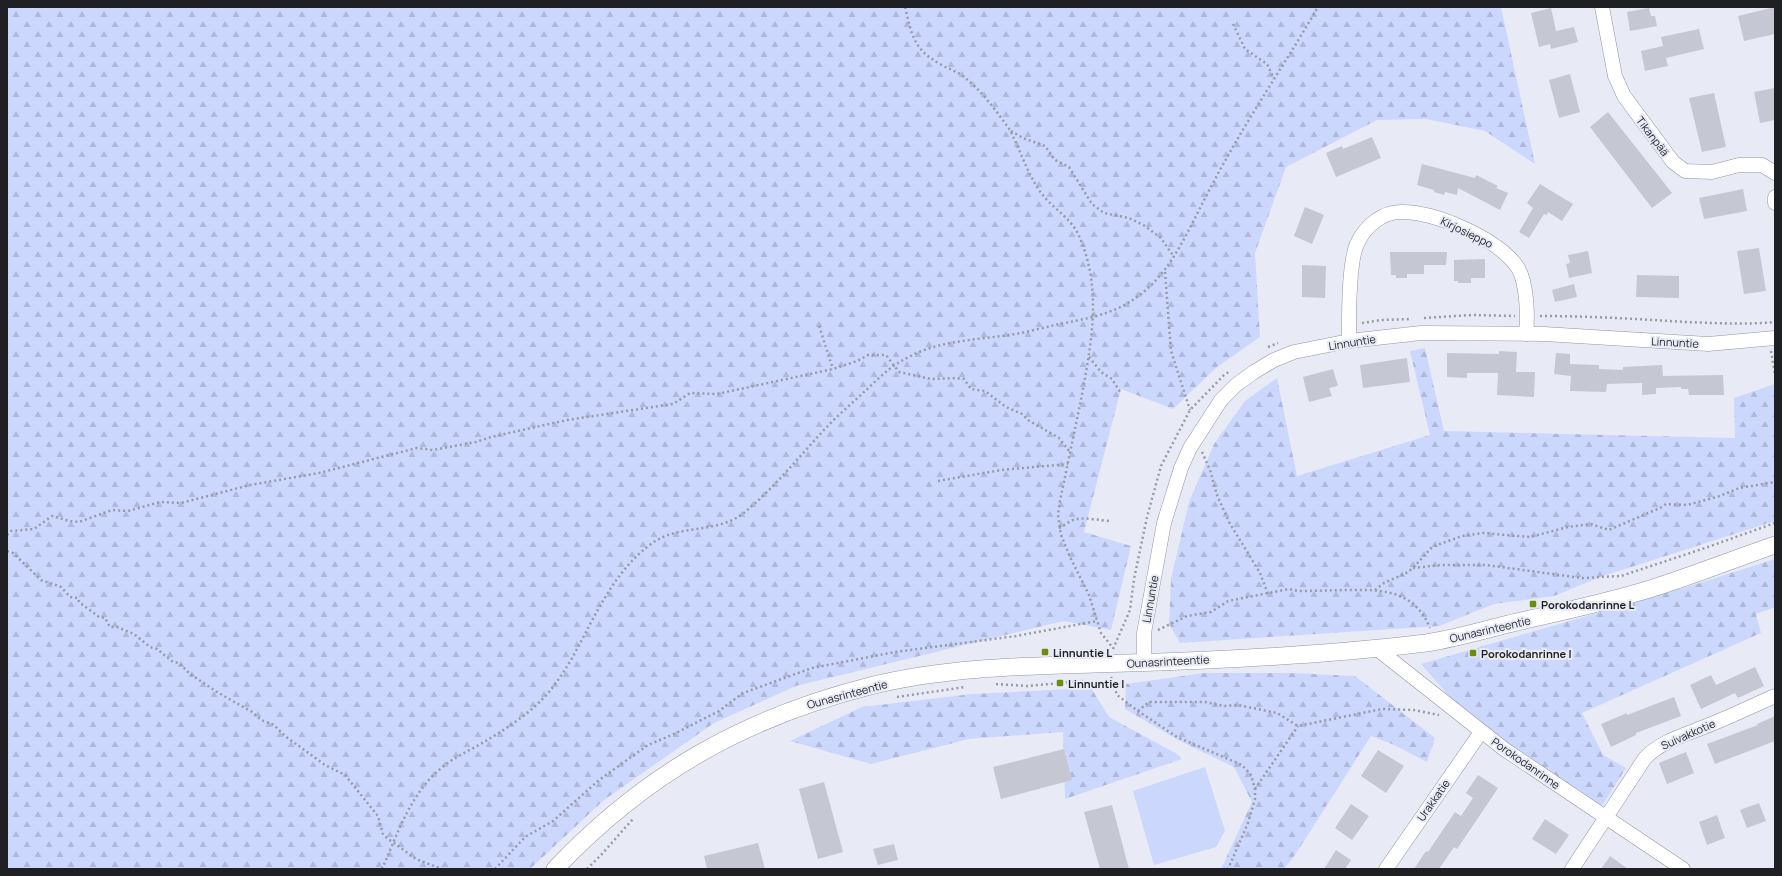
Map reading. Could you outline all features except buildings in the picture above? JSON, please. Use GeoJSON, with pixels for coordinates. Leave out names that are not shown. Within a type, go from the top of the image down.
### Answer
{"type":"FeatureCollection","features":[{"type":"Feature","properties":{"kind":"street","name":"Tikanpää"},"geometry":{"type":"LineString","coordinates":[[1602,7],[1615,76],[1624,96],[1673,162],[1685,171],[1712,172],[1739,165],[1762,165],[1775,173]]}},
{"type":"Feature","properties":{"kind":"street"},"geometry":{"type":"LineString","coordinates":[[1775,197],[1775,203]]}},
{"type":"Feature","properties":{"kind":"street","name":"Kirjosieppo"},"geometry":{"type":"LineString","coordinates":[[1349,342],[1353,261],[1357,243],[1368,227],[1382,216],[1399,212],[1434,217],[1451,223],[1500,248],[1518,269],[1523,286],[1528,316],[1526,334]]}},
{"type":"Feature","properties":{"kind":"street","name":"Linnuntie"},"geometry":{"type":"LineString","coordinates":[[1144,663],[1144,633],[1164,523],[1181,468],[1195,440],[1221,400],[1236,385],[1274,360],[1294,352],[1349,342],[1421,333],[1526,334],[1708,344],[1773,339]]}},
{"type":"Feature","properties":{"kind":"street","name":"Ounasrinteentie"},"geometry":{"type":"LineString","coordinates":[[555,869],[623,806],[653,782],[714,746],[750,728],[792,710],[874,685],[937,674],[1007,667],[1144,663],[1376,648],[1436,641],[1598,604],[1652,588],[1775,545]]}},
{"type":"Feature","properties":{"kind":"street","name":"Porokodanrinne"},"geometry":{"type":"LineString","coordinates":[[1376,648],[1481,732],[1540,774],[1683,869]]}},
{"type":"Feature","properties":{"kind":"street","name":"Suivakkotie"},"geometry":{"type":"LineString","coordinates":[[1572,869],[1645,758],[1653,750],[1680,735],[1704,727],[1775,696]]}},
{"type":"Feature","properties":{"kind":"street","name":"Urakkatie"},"geometry":{"type":"LineString","coordinates":[[1386,869],[1481,732]]}},
{"type":"Feature","properties":{"kind":"path"},"geometry":{"type":"LineString","coordinates":[[905,7],[916,45],[926,55],[940,65],[963,76],[974,85],[1010,130],[1039,192],[1065,217],[1078,234],[1087,257],[1092,276],[1094,304],[1089,357],[1058,515],[1059,528],[1066,549],[1089,596],[1101,633],[1114,648],[1130,610],[1134,579],[1158,475],[1166,454],[1190,410],[1224,375],[1236,367]]}},
{"type":"Feature","properties":{"kind":"path"},"geometry":{"type":"LineString","coordinates":[[382,869],[416,797],[426,782],[437,771],[450,762],[514,723],[548,694],[566,668],[619,576],[640,553],[654,542],[669,534],[681,531],[717,527],[742,515],[778,482],[832,422],[893,366],[904,359],[925,349],[963,341],[1007,335],[1107,314],[1124,306],[1137,297],[1165,271],[1174,257],[1240,134],[1318,7]]}},
{"type":"Feature","properties":{"kind":"path"},"geometry":{"type":"LineString","coordinates":[[1233,24],[1245,49],[1267,64],[1274,79]]}},
{"type":"Feature","properties":{"kind":"path"},"geometry":{"type":"LineString","coordinates":[[1010,130],[1023,138],[1045,146],[1055,160],[1069,167],[1092,204],[1104,213],[1129,218],[1145,226],[1161,238],[1174,257]]}},
{"type":"Feature","properties":{"kind":"path"},"geometry":{"type":"LineString","coordinates":[[1165,271],[1171,351],[1190,410]]}},
{"type":"Feature","properties":{"kind":"path"},"geometry":{"type":"LineString","coordinates":[[1349,325],[1381,320],[1471,315],[1577,316],[1760,324],[1775,322]]}},
{"type":"Feature","properties":{"kind":"path"},"geometry":{"type":"LineString","coordinates":[[819,326],[832,368]]}},
{"type":"Feature","properties":{"kind":"path"},"geometry":{"type":"LineString","coordinates":[[1773,339],[1771,360],[1775,374]]}},
{"type":"Feature","properties":{"kind":"path"},"geometry":{"type":"LineString","coordinates":[[1266,348],[1279,342]]}},
{"type":"Feature","properties":{"kind":"path"},"geometry":{"type":"LineString","coordinates":[[7,535],[11,531],[34,529],[52,516],[79,522],[112,510],[128,511],[160,502],[181,502],[250,485],[326,472],[417,448],[433,450],[476,442],[491,437],[567,420],[673,404],[690,393],[717,394],[832,368],[857,361],[868,355],[886,355],[899,372],[931,378],[964,379],[970,389],[984,391],[1006,407],[1022,414],[1028,420],[1059,438],[1070,452]]}},
{"type":"Feature","properties":{"kind":"path"},"geometry":{"type":"LineString","coordinates":[[1089,357],[1101,372],[1112,379],[1120,392]]}},
{"type":"Feature","properties":{"kind":"path"},"geometry":{"type":"LineString","coordinates":[[1195,440],[1204,456],[1217,495],[1229,522],[1260,573],[1268,594]]}},
{"type":"Feature","properties":{"kind":"path"},"geometry":{"type":"LineString","coordinates":[[938,481],[1001,470],[1068,464]]}},
{"type":"Feature","properties":{"kind":"path"},"geometry":{"type":"LineString","coordinates":[[1374,590],[1413,568],[1432,547],[1462,536],[1498,534],[1530,537],[1568,527],[1591,524],[1609,530],[1666,504],[1686,505],[1720,496],[1739,488],[1775,482]]}},
{"type":"Feature","properties":{"kind":"path"},"geometry":{"type":"LineString","coordinates":[[1059,528],[1073,519],[1082,518],[1111,521]]}},
{"type":"Feature","properties":{"kind":"path"},"geometry":{"type":"LineString","coordinates":[[1413,568],[1440,565],[1486,565],[1582,578],[1621,576],[1775,523]]}},
{"type":"Feature","properties":{"kind":"path"},"geometry":{"type":"LineString","coordinates":[[7,551],[13,553],[41,580],[61,587],[70,597],[78,598],[79,602],[99,617],[105,618],[110,627],[117,627],[134,634],[150,647],[157,649],[173,662],[179,663],[190,674],[217,692],[252,712],[261,720],[274,725],[285,736],[326,765],[345,775],[378,816],[383,834],[416,858],[442,869]]}},
{"type":"Feature","properties":{"kind":"path"},"geometry":{"type":"LineString","coordinates":[[1144,633],[1159,630],[1187,616],[1211,612],[1228,601],[1289,589],[1298,591],[1374,590],[1396,593],[1418,608],[1425,615],[1436,641]]}},
{"type":"Feature","properties":{"kind":"path"},"geometry":{"type":"LineString","coordinates":[[1104,678],[1111,678],[1117,696],[1177,737],[1242,765],[1251,775],[1255,789],[1255,799],[1248,823],[1228,869]]}},
{"type":"Feature","properties":{"kind":"path"},"geometry":{"type":"LineString","coordinates":[[988,684],[1028,686],[1089,680]]}},
{"type":"Feature","properties":{"kind":"path"},"geometry":{"type":"LineString","coordinates":[[890,698],[966,687]]}},
{"type":"Feature","properties":{"kind":"path"},"geometry":{"type":"LineString","coordinates":[[1138,711],[1149,702],[1205,702],[1224,706],[1238,705],[1277,713],[1298,726],[1382,709],[1414,710],[1440,716]]}},
{"type":"Feature","properties":{"kind":"path"},"geometry":{"type":"LineString","coordinates":[[1255,789],[1298,726]]}},
{"type":"Feature","properties":{"kind":"path"},"geometry":{"type":"LineString","coordinates":[[587,869],[634,818]]}},
{"type":"Feature","properties":{"kind":"green space"},"geometry":{"type":"Polygon","coordinates":[[[7,7],[1501,7],[1535,164],[1485,131],[1426,119],[1377,120],[1286,167],[1255,253],[1260,337],[1217,367],[1173,409],[1121,389],[1084,532],[1131,546],[1111,630],[1063,621],[796,686],[714,723],[604,800],[530,869],[7,869],[7,7]]]}},
{"type":"Feature","properties":{"kind":"green space"},"geometry":{"type":"Polygon","coordinates":[[[1425,348],[1444,431],[1735,438],[1734,398],[1775,384],[1775,521],[1600,577],[1554,596],[1494,604],[1439,626],[1180,643],[1169,624],[1171,579],[1189,502],[1214,444],[1245,401],[1277,378],[1297,476],[1430,435],[1410,351],[1425,348]]]}},
{"type":"Feature","properties":{"kind":"green space"},"geometry":{"type":"Polygon","coordinates":[[[1775,559],[1775,607],[1756,614],[1761,633],[1582,713],[1603,755],[1626,768],[1602,806],[1481,732],[1421,664],[1690,586],[1775,559]]]}},
{"type":"Feature","properties":{"kind":"green space"},"geometry":{"type":"Polygon","coordinates":[[[1204,673],[1291,673],[1355,676],[1435,738],[1427,762],[1392,744],[1371,736],[1295,855],[1284,869],[1221,869],[1252,802],[1234,767],[1180,741],[1125,709],[1126,684],[1204,673]]]}},
{"type":"Feature","properties":{"kind":"green space"},"geometry":{"type":"Polygon","coordinates":[[[1091,688],[1109,717],[1177,754],[1182,759],[1065,799],[1063,732],[969,739],[871,764],[790,741],[862,707],[972,694],[1091,688]]]}},
{"type":"Feature","properties":{"kind":"green space"},"geometry":{"type":"Polygon","coordinates":[[[1205,767],[1225,831],[1216,847],[1154,865],[1133,791],[1205,767]]]}},
{"type":"Feature","properties":{"kind":"place","name":"Porokodanrinne L"},"geometry":{"type":"Point","coordinates":[1533,604]}},
{"type":"Feature","properties":{"kind":"place","name":"Linnuntie L"},"geometry":{"type":"Point","coordinates":[1045,652]}},
{"type":"Feature","properties":{"kind":"place","name":"Porokodanrinne I"},"geometry":{"type":"Point","coordinates":[1473,653]}},
{"type":"Feature","properties":{"kind":"place","name":"Linnuntie I"},"geometry":{"type":"Point","coordinates":[1060,683]}}]}
